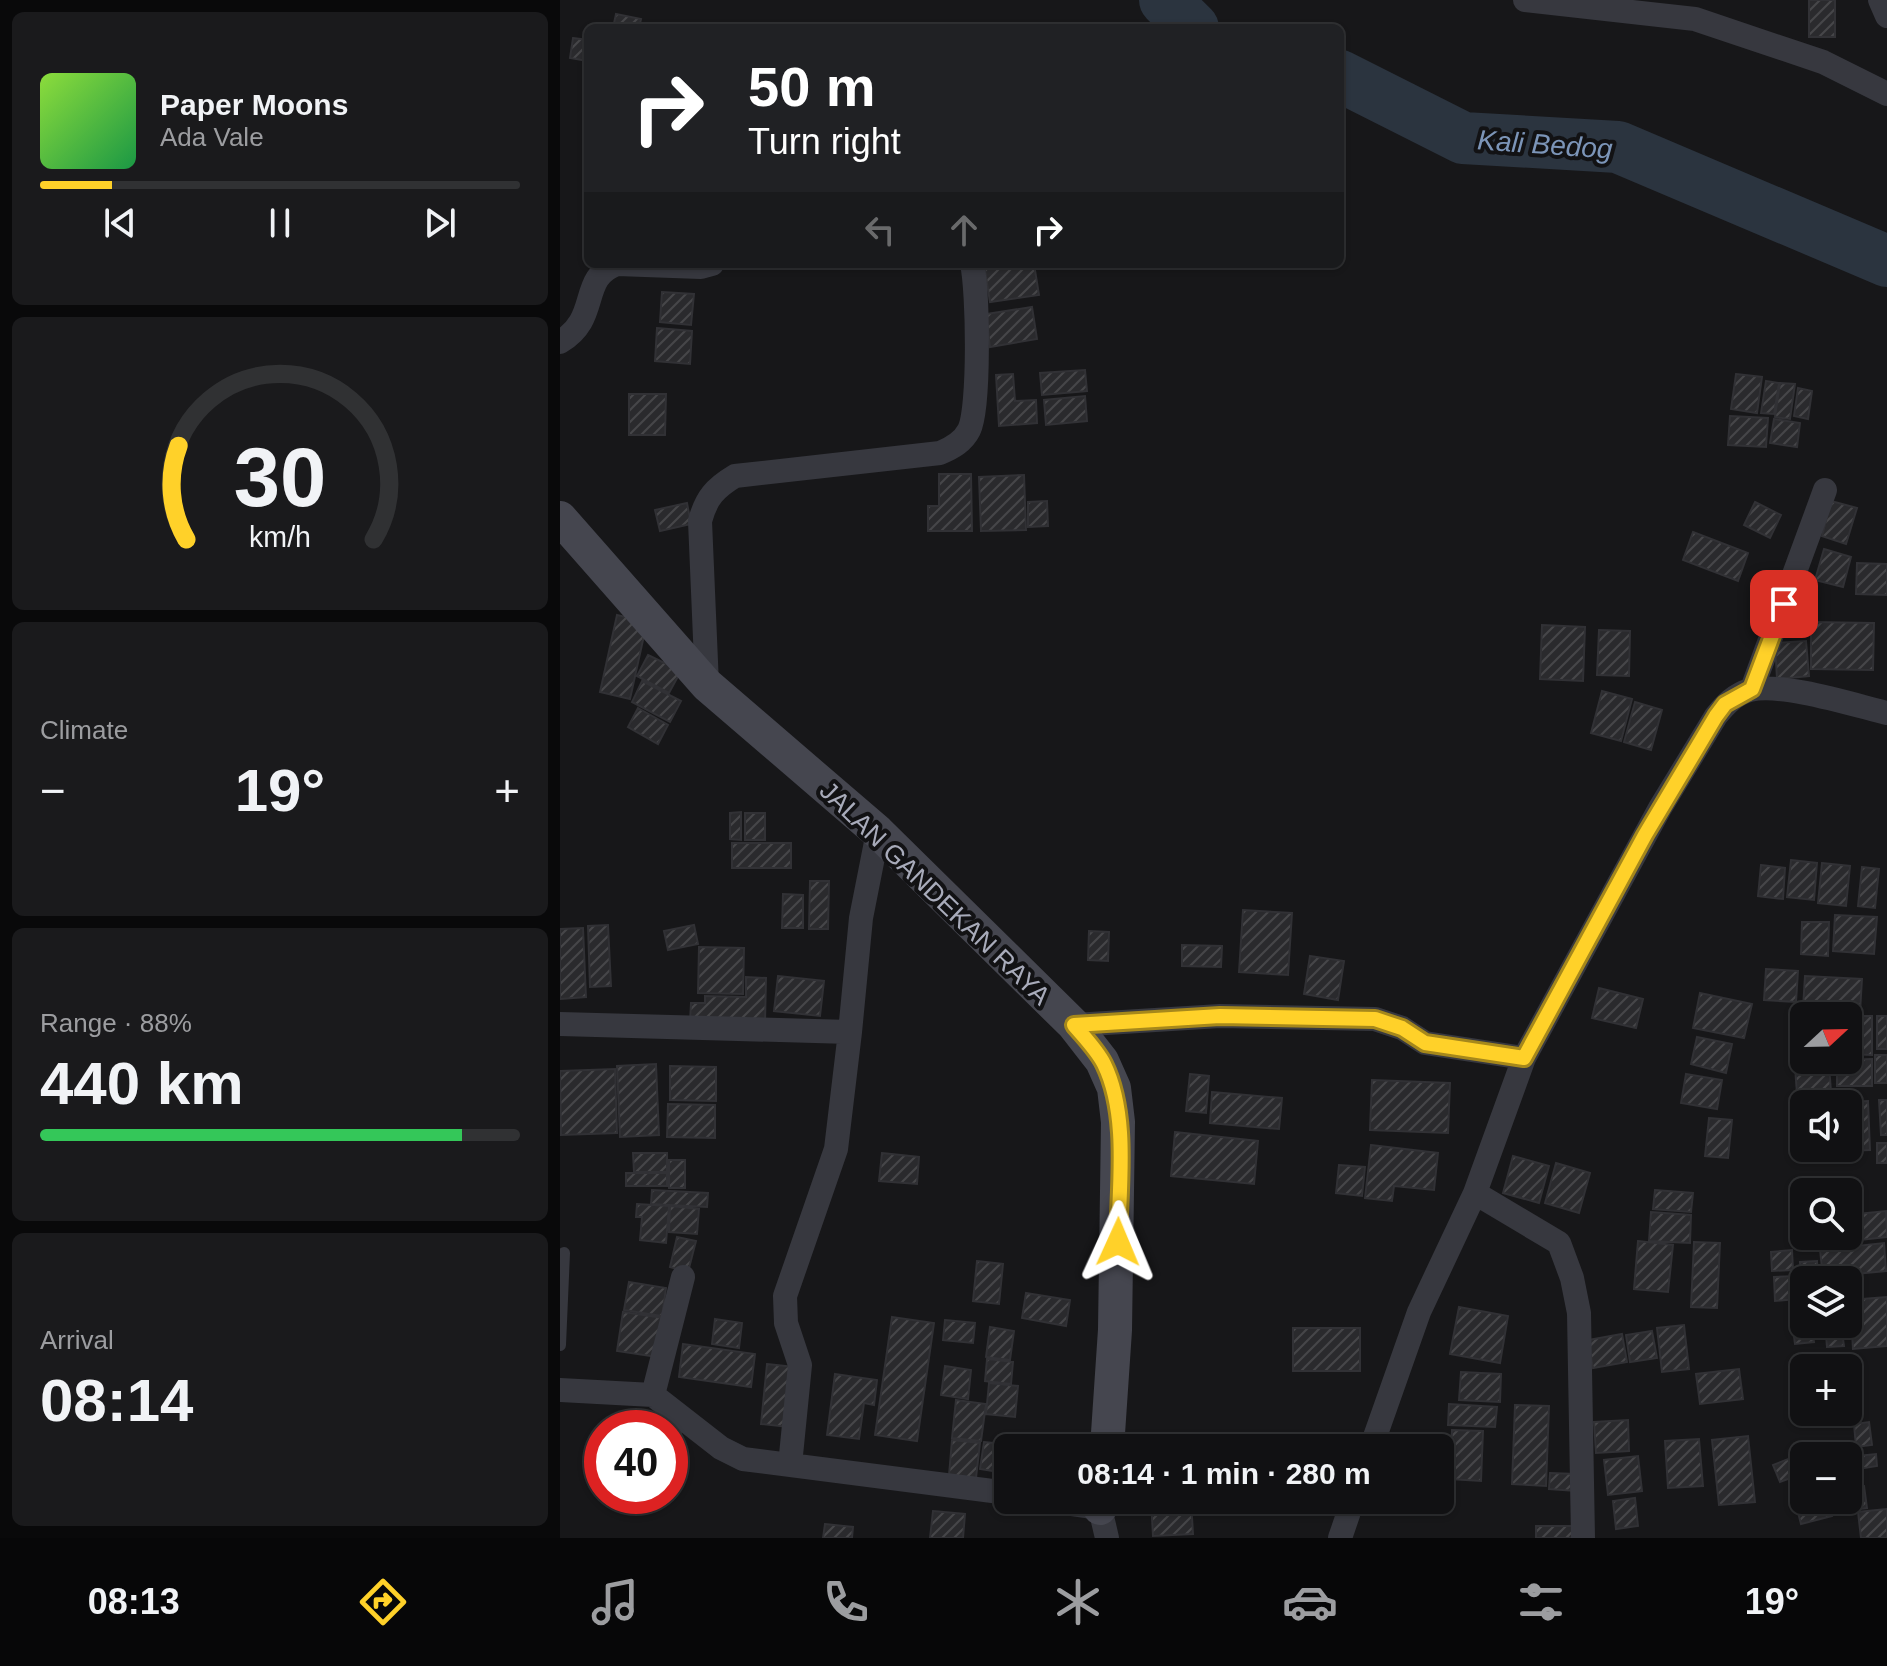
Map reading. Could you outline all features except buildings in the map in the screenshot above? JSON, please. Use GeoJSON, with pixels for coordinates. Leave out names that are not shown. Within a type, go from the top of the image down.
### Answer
{"type":"FeatureCollection","features":[{"type":"Feature","properties":{"kind":"street"},"geometry":{"type":"LineString","coordinates":[[1525,0],[1695,10],[1823,62],[1887,94]]}},
{"type":"Feature","properties":{"kind":"street"},"geometry":{"type":"LineString","coordinates":[[1880,0],[1887,16]]}},
{"type":"Feature","properties":{"kind":"street"},"geometry":{"type":"LineString","coordinates":[[560,342],[582,323],[597,276],[607,268]]}},
{"type":"Feature","properties":{"kind":"street"},"geometry":{"type":"LineString","coordinates":[[707,685],[700,521],[705,503],[714,489],[735,476],[940,453],[959,442],[969,430],[975,405],[972,268]]}},
{"type":"Feature","properties":{"kind":"street"},"geometry":{"type":"LineString","coordinates":[[1752,689],[1825,490]]}},
{"type":"Feature","properties":{"kind":"street","name":"JALAN GANDEKAN RAYA"},"geometry":{"type":"LineString","coordinates":[[560,518],[707,685],[878,832],[1074,1025],[1102,1061],[1114,1088],[1118,1122],[1115,1330],[1108,1434]]}},
{"type":"Feature","properties":{"kind":"street"},"geometry":{"type":"LineString","coordinates":[[1376,1434],[1419,1312],[1475,1193],[1524,1058],[1652,822],[1716,716],[1725,704],[1752,689],[1801,693],[1887,713]]}},
{"type":"Feature","properties":{"kind":"street"},"geometry":{"type":"LineString","coordinates":[[790,1465],[800,1365],[786,1323],[785,1296],[836,1149],[861,918],[878,832]]}},
{"type":"Feature","properties":{"kind":"street"},"geometry":{"type":"LineString","coordinates":[[1074,1025],[1220,1016],[1375,1019],[1402,1028],[1425,1043],[1524,1058]]}},
{"type":"Feature","properties":{"kind":"street"},"geometry":{"type":"LineString","coordinates":[[560,1024],[850,1032]]}},
{"type":"Feature","properties":{"kind":"street"},"geometry":{"type":"LineString","coordinates":[[1475,1193],[1559,1243],[1572,1278],[1579,1313],[1583,1538]]}},
{"type":"Feature","properties":{"kind":"street"},"geometry":{"type":"LineString","coordinates":[[653,1395],[683,1277]]}},
{"type":"Feature","properties":{"kind":"street"},"geometry":{"type":"LineString","coordinates":[[560,1390],[653,1395],[721,1448],[743,1459],[994,1491]]}},
{"type":"Feature","properties":{"kind":"street"},"geometry":{"type":"LineString","coordinates":[[1340,1538],[1348,1514]]}},
{"type":"Feature","properties":{"kind":"lane"},"geometry":{"type":"LineString","coordinates":[[560,1345],[564,1253]]}},
{"type":"Feature","properties":{"kind":"waterway","name":"Kali Bedog"},"geometry":{"type":"LineString","coordinates":[[1165,0],[1189,24]]}},
{"type":"Feature","properties":{"kind":"waterway","name":"Kali Bedog"},"geometry":{"type":"LineString","coordinates":[[1344,78],[1463,138],[1618,147],[1887,261]]}},
{"type":"Feature","properties":{"kind":"route"},"geometry":{"type":"LineString","coordinates":[[1118,1242],[1118,1122],[1114,1088],[1102,1061],[1074,1025],[1220,1016],[1375,1019],[1402,1028],[1425,1043],[1524,1058],[1660,808],[1716,716],[1725,704],[1752,689],[1784,604]]}}]}
